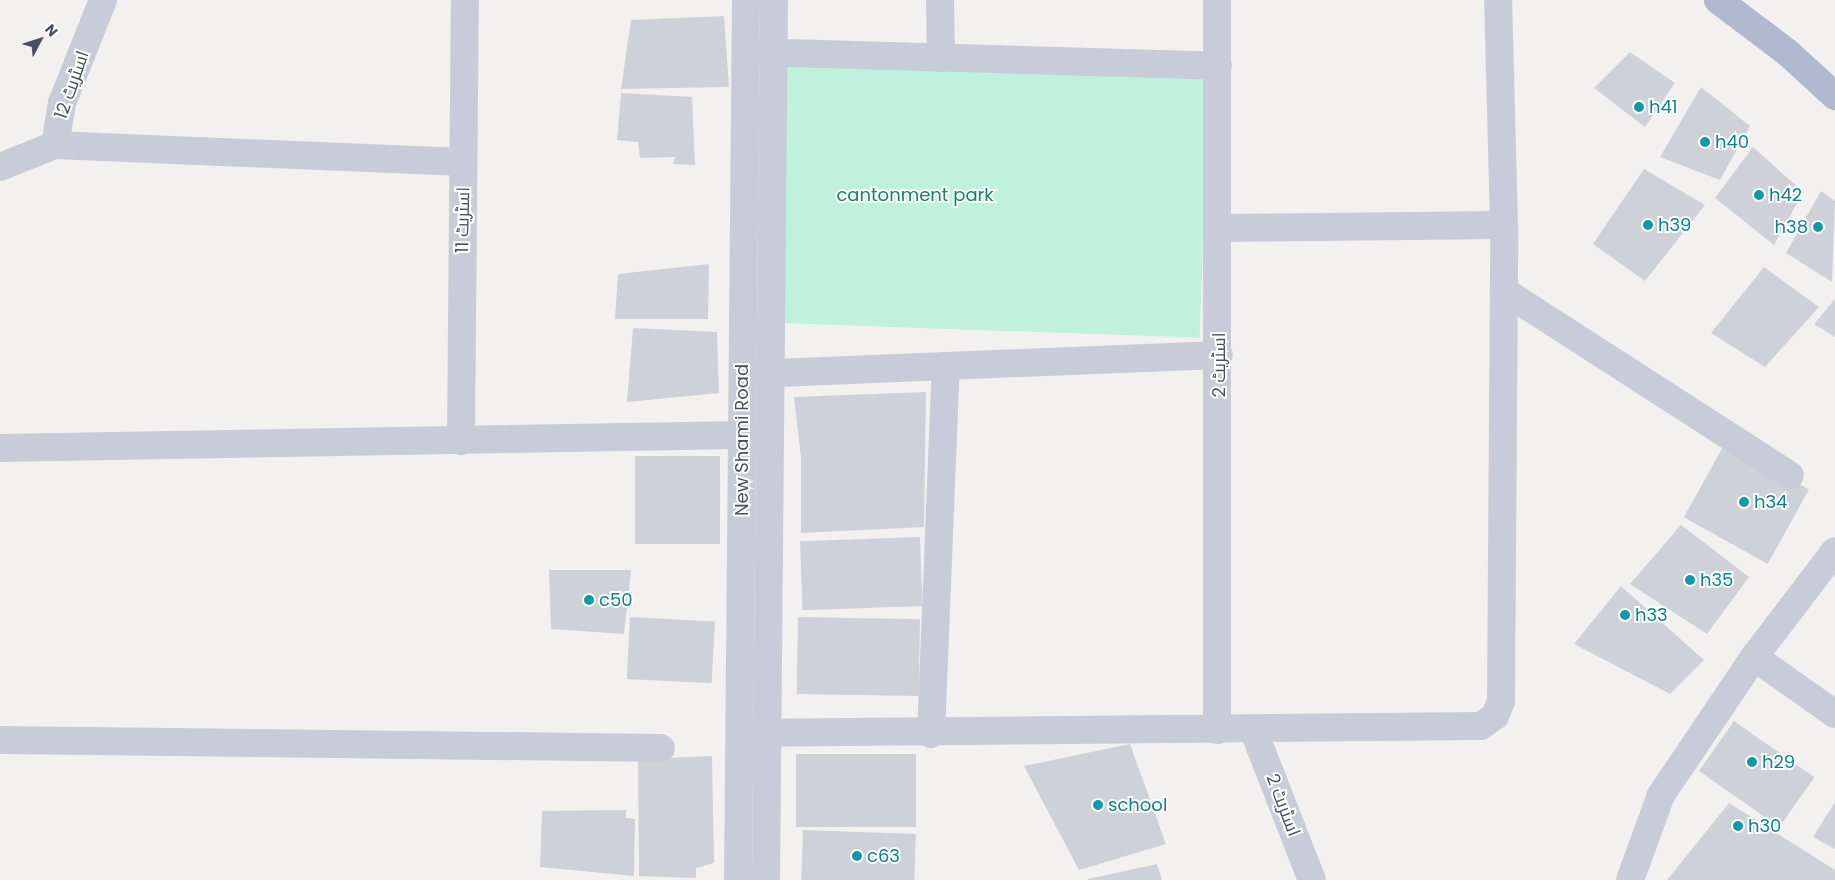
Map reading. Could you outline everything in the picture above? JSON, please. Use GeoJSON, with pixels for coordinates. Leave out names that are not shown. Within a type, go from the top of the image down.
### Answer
{"type":"FeatureCollection","features":[{"type":"Feature","properties":{"kind":"main road"},"geometry":{"type":"LineString","coordinates":[[1718,0],[1788,53],[1835,96]]}},
{"type":"Feature","properties":{"kind":"street","name":"اسٹریٹ 12"},"geometry":{"type":"LineString","coordinates":[[54,145],[62,103],[103,0]]}},
{"type":"Feature","properties":{"kind":"street","name":"اسٹریٹ 11"},"geometry":{"type":"LineString","coordinates":[[461,441],[465,0]]}},
{"type":"Feature","properties":{"kind":"street","name":"New Shami Road"},"geometry":{"type":"LineString","coordinates":[[738,880],[741,733],[741,435],[746,0]]}},
{"type":"Feature","properties":{"kind":"street","name":"New Shami Road"},"geometry":{"type":"LineString","coordinates":[[766,880],[769,734],[774,0]]}},
{"type":"Feature","properties":{"kind":"street"},"geometry":{"type":"LineString","coordinates":[[940,0],[941,58]]}},
{"type":"Feature","properties":{"kind":"street","name":"اسٹریٹ 2"},"geometry":{"type":"LineString","coordinates":[[1217,0],[1219,355],[1217,730]]}},
{"type":"Feature","properties":{"kind":"street"},"geometry":{"type":"LineString","coordinates":[[741,733],[931,734],[1481,726],[1495,716],[1501,701],[1504,292],[1498,0]]}},
{"type":"Feature","properties":{"kind":"street"},"geometry":{"type":"LineString","coordinates":[[746,52],[1218,66]]}},
{"type":"Feature","properties":{"kind":"street"},"geometry":{"type":"LineString","coordinates":[[0,167],[54,145],[464,162]]}},
{"type":"Feature","properties":{"kind":"street"},"geometry":{"type":"LineString","coordinates":[[1218,228],[1504,224]]}},
{"type":"Feature","properties":{"kind":"street"},"geometry":{"type":"LineString","coordinates":[[1504,292],[1790,475]]}},
{"type":"Feature","properties":{"kind":"street"},"geometry":{"type":"LineString","coordinates":[[742,373],[772,375],[1219,355]]}},
{"type":"Feature","properties":{"kind":"street"},"geometry":{"type":"LineString","coordinates":[[931,734],[946,366]]}},
{"type":"Feature","properties":{"kind":"street"},"geometry":{"type":"LineString","coordinates":[[0,448],[741,435]]}},
{"type":"Feature","properties":{"kind":"street"},"geometry":{"type":"LineString","coordinates":[[1630,880],[1661,795],[1754,657],[1835,551]]}},
{"type":"Feature","properties":{"kind":"street"},"geometry":{"type":"LineString","coordinates":[[1754,657],[1835,714]]}},
{"type":"Feature","properties":{"kind":"street","name":"اسٹریٹ 2"},"geometry":{"type":"LineString","coordinates":[[1253,729],[1312,880]]}},
{"type":"Feature","properties":{"kind":"street"},"geometry":{"type":"LineString","coordinates":[[0,740],[661,748]]}},
{"type":"Feature","properties":{"kind":"green space","name":"cantonment park"},"geometry":{"type":"Polygon","coordinates":[[[782,62],[1209,77],[1200,338],[773,323],[782,62]]]}},
{"type":"Feature","properties":{"kind":"building"},"geometry":{"type":"Polygon","coordinates":[[[724,16],[729,87],[621,89],[631,20],[724,16]]]}},
{"type":"Feature","properties":{"kind":"building","name":"h41"},"geometry":{"type":"Polygon","coordinates":[[[1630,52],[1675,83],[1645,127],[1594,88],[1630,52]]]}},
{"type":"Feature","properties":{"kind":"building","name":"h40"},"geometry":{"type":"Polygon","coordinates":[[[1701,87],[1750,126],[1720,180],[1660,157],[1701,87]]]}},
{"type":"Feature","properties":{"kind":"building"},"geometry":{"type":"Polygon","coordinates":[[[621,93],[692,97],[695,165],[673,164],[675,157],[640,158],[638,142],[617,140],[621,93]]]}},
{"type":"Feature","properties":{"kind":"building","name":"h42"},"geometry":{"type":"Polygon","coordinates":[[[1753,147],[1803,192],[1774,245],[1715,198],[1753,147]]]}},
{"type":"Feature","properties":{"kind":"building","name":"h39"},"geometry":{"type":"Polygon","coordinates":[[[1644,169],[1705,205],[1645,281],[1593,244],[1644,169]]]}},
{"type":"Feature","properties":{"kind":"building","name":"h38"},"geometry":{"type":"Polygon","coordinates":[[[1821,191],[1835,201],[1832,282],[1786,253],[1821,191]]]}},
{"type":"Feature","properties":{"kind":"building"},"geometry":{"type":"Polygon","coordinates":[[[709,264],[708,319],[615,319],[618,274],[709,264]]]}},
{"type":"Feature","properties":{"kind":"building"},"geometry":{"type":"Polygon","coordinates":[[[1764,267],[1819,307],[1765,367],[1711,333],[1764,267]]]}},
{"type":"Feature","properties":{"kind":"building"},"geometry":{"type":"Polygon","coordinates":[[[1835,299],[1835,337],[1814,324],[1835,299]]]}},
{"type":"Feature","properties":{"kind":"building"},"geometry":{"type":"Polygon","coordinates":[[[633,328],[717,332],[719,393],[627,402],[633,328]]]}},
{"type":"Feature","properties":{"kind":"building"},"geometry":{"type":"Polygon","coordinates":[[[926,392],[924,527],[801,533],[801,458],[794,397],[926,392]]]}},
{"type":"Feature","properties":{"kind":"building","name":"h34"},"geometry":{"type":"Polygon","coordinates":[[[1725,443],[1809,490],[1768,564],[1684,517],[1725,443]]]}},
{"type":"Feature","properties":{"kind":"building"},"geometry":{"type":"Polygon","coordinates":[[[635,456],[720,456],[720,544],[635,544],[635,456]]]}},
{"type":"Feature","properties":{"kind":"building","name":"h35"},"geometry":{"type":"Polygon","coordinates":[[[1681,525],[1749,577],[1707,634],[1630,584],[1681,525]]]}},
{"type":"Feature","properties":{"kind":"building"},"geometry":{"type":"Polygon","coordinates":[[[920,537],[922,606],[802,610],[800,541],[920,537]]]}},
{"type":"Feature","properties":{"kind":"building","name":"c50"},"geometry":{"type":"Polygon","coordinates":[[[549,570],[631,570],[624,634],[551,629],[549,570]]]}},
{"type":"Feature","properties":{"kind":"building","name":"h33"},"geometry":{"type":"Polygon","coordinates":[[[1621,586],[1704,660],[1670,694],[1574,644],[1621,586]]]}},
{"type":"Feature","properties":{"kind":"building"},"geometry":{"type":"Polygon","coordinates":[[[630,617],[715,621],[712,683],[627,679],[630,617]]]}},
{"type":"Feature","properties":{"kind":"building"},"geometry":{"type":"Polygon","coordinates":[[[798,617],[920,619],[919,696],[797,694],[798,617]]]}},
{"type":"Feature","properties":{"kind":"building","name":"h29"},"geometry":{"type":"Polygon","coordinates":[[[1734,721],[1814,777],[1779,827],[1699,771],[1734,721]]]}},
{"type":"Feature","properties":{"kind":"building","name":"school"},"geometry":{"type":"Polygon","coordinates":[[[1130,744],[1166,844],[1079,870],[1024,766],[1130,744]]]}},
{"type":"Feature","properties":{"kind":"building"},"geometry":{"type":"Polygon","coordinates":[[[796,754],[916,754],[916,827],[796,827],[796,754]]]}},
{"type":"Feature","properties":{"kind":"building"},"geometry":{"type":"Polygon","coordinates":[[[712,756],[714,863],[696,868],[696,878],[639,876],[638,759],[712,756]]]}},
{"type":"Feature","properties":{"kind":"building"},"geometry":{"type":"Polygon","coordinates":[[[1835,802],[1835,849],[1813,837],[1835,802]]]}},
{"type":"Feature","properties":{"kind":"building","name":"h30"},"geometry":{"type":"Polygon","coordinates":[[[1729,803],[1835,870],[1835,880],[1667,880],[1729,803]]]}},
{"type":"Feature","properties":{"kind":"building"},"geometry":{"type":"Polygon","coordinates":[[[626,810],[626,818],[635,819],[634,876],[540,867],[542,811],[626,810]]]}},
{"type":"Feature","properties":{"kind":"building","name":"c63"},"geometry":{"type":"Polygon","coordinates":[[[803,830],[916,834],[914,880],[801,880],[803,830]]]}},
{"type":"Feature","properties":{"kind":"building"},"geometry":{"type":"Polygon","coordinates":[[[1157,864],[1162,880],[1088,880],[1088,879],[1157,864]]]}},
{"type":"Feature","properties":{"kind":"place","name":"h41"},"geometry":{"type":"Point","coordinates":[1639,107]}},
{"type":"Feature","properties":{"kind":"place","name":"h40"},"geometry":{"type":"Point","coordinates":[1705,142]}},
{"type":"Feature","properties":{"kind":"place","name":"h42"},"geometry":{"type":"Point","coordinates":[1759,195]}},
{"type":"Feature","properties":{"kind":"place","name":"h39"},"geometry":{"type":"Point","coordinates":[1648,225]}},
{"type":"Feature","properties":{"kind":"place","name":"h38"},"geometry":{"type":"Point","coordinates":[1818,227]}},
{"type":"Feature","properties":{"kind":"place","name":"h34"},"geometry":{"type":"Point","coordinates":[1744,502]}},
{"type":"Feature","properties":{"kind":"place","name":"h35"},"geometry":{"type":"Point","coordinates":[1690,580]}},
{"type":"Feature","properties":{"kind":"place","name":"c50"},"geometry":{"type":"Point","coordinates":[589,600]}},
{"type":"Feature","properties":{"kind":"place","name":"h33"},"geometry":{"type":"Point","coordinates":[1625,615]}},
{"type":"Feature","properties":{"kind":"place","name":"h29"},"geometry":{"type":"Point","coordinates":[1752,762]}},
{"type":"Feature","properties":{"kind":"place","name":"school"},"geometry":{"type":"Point","coordinates":[1098,805]}},
{"type":"Feature","properties":{"kind":"place","name":"h30"},"geometry":{"type":"Point","coordinates":[1738,826]}},
{"type":"Feature","properties":{"kind":"place","name":"c63"},"geometry":{"type":"Point","coordinates":[857,856]}}]}
